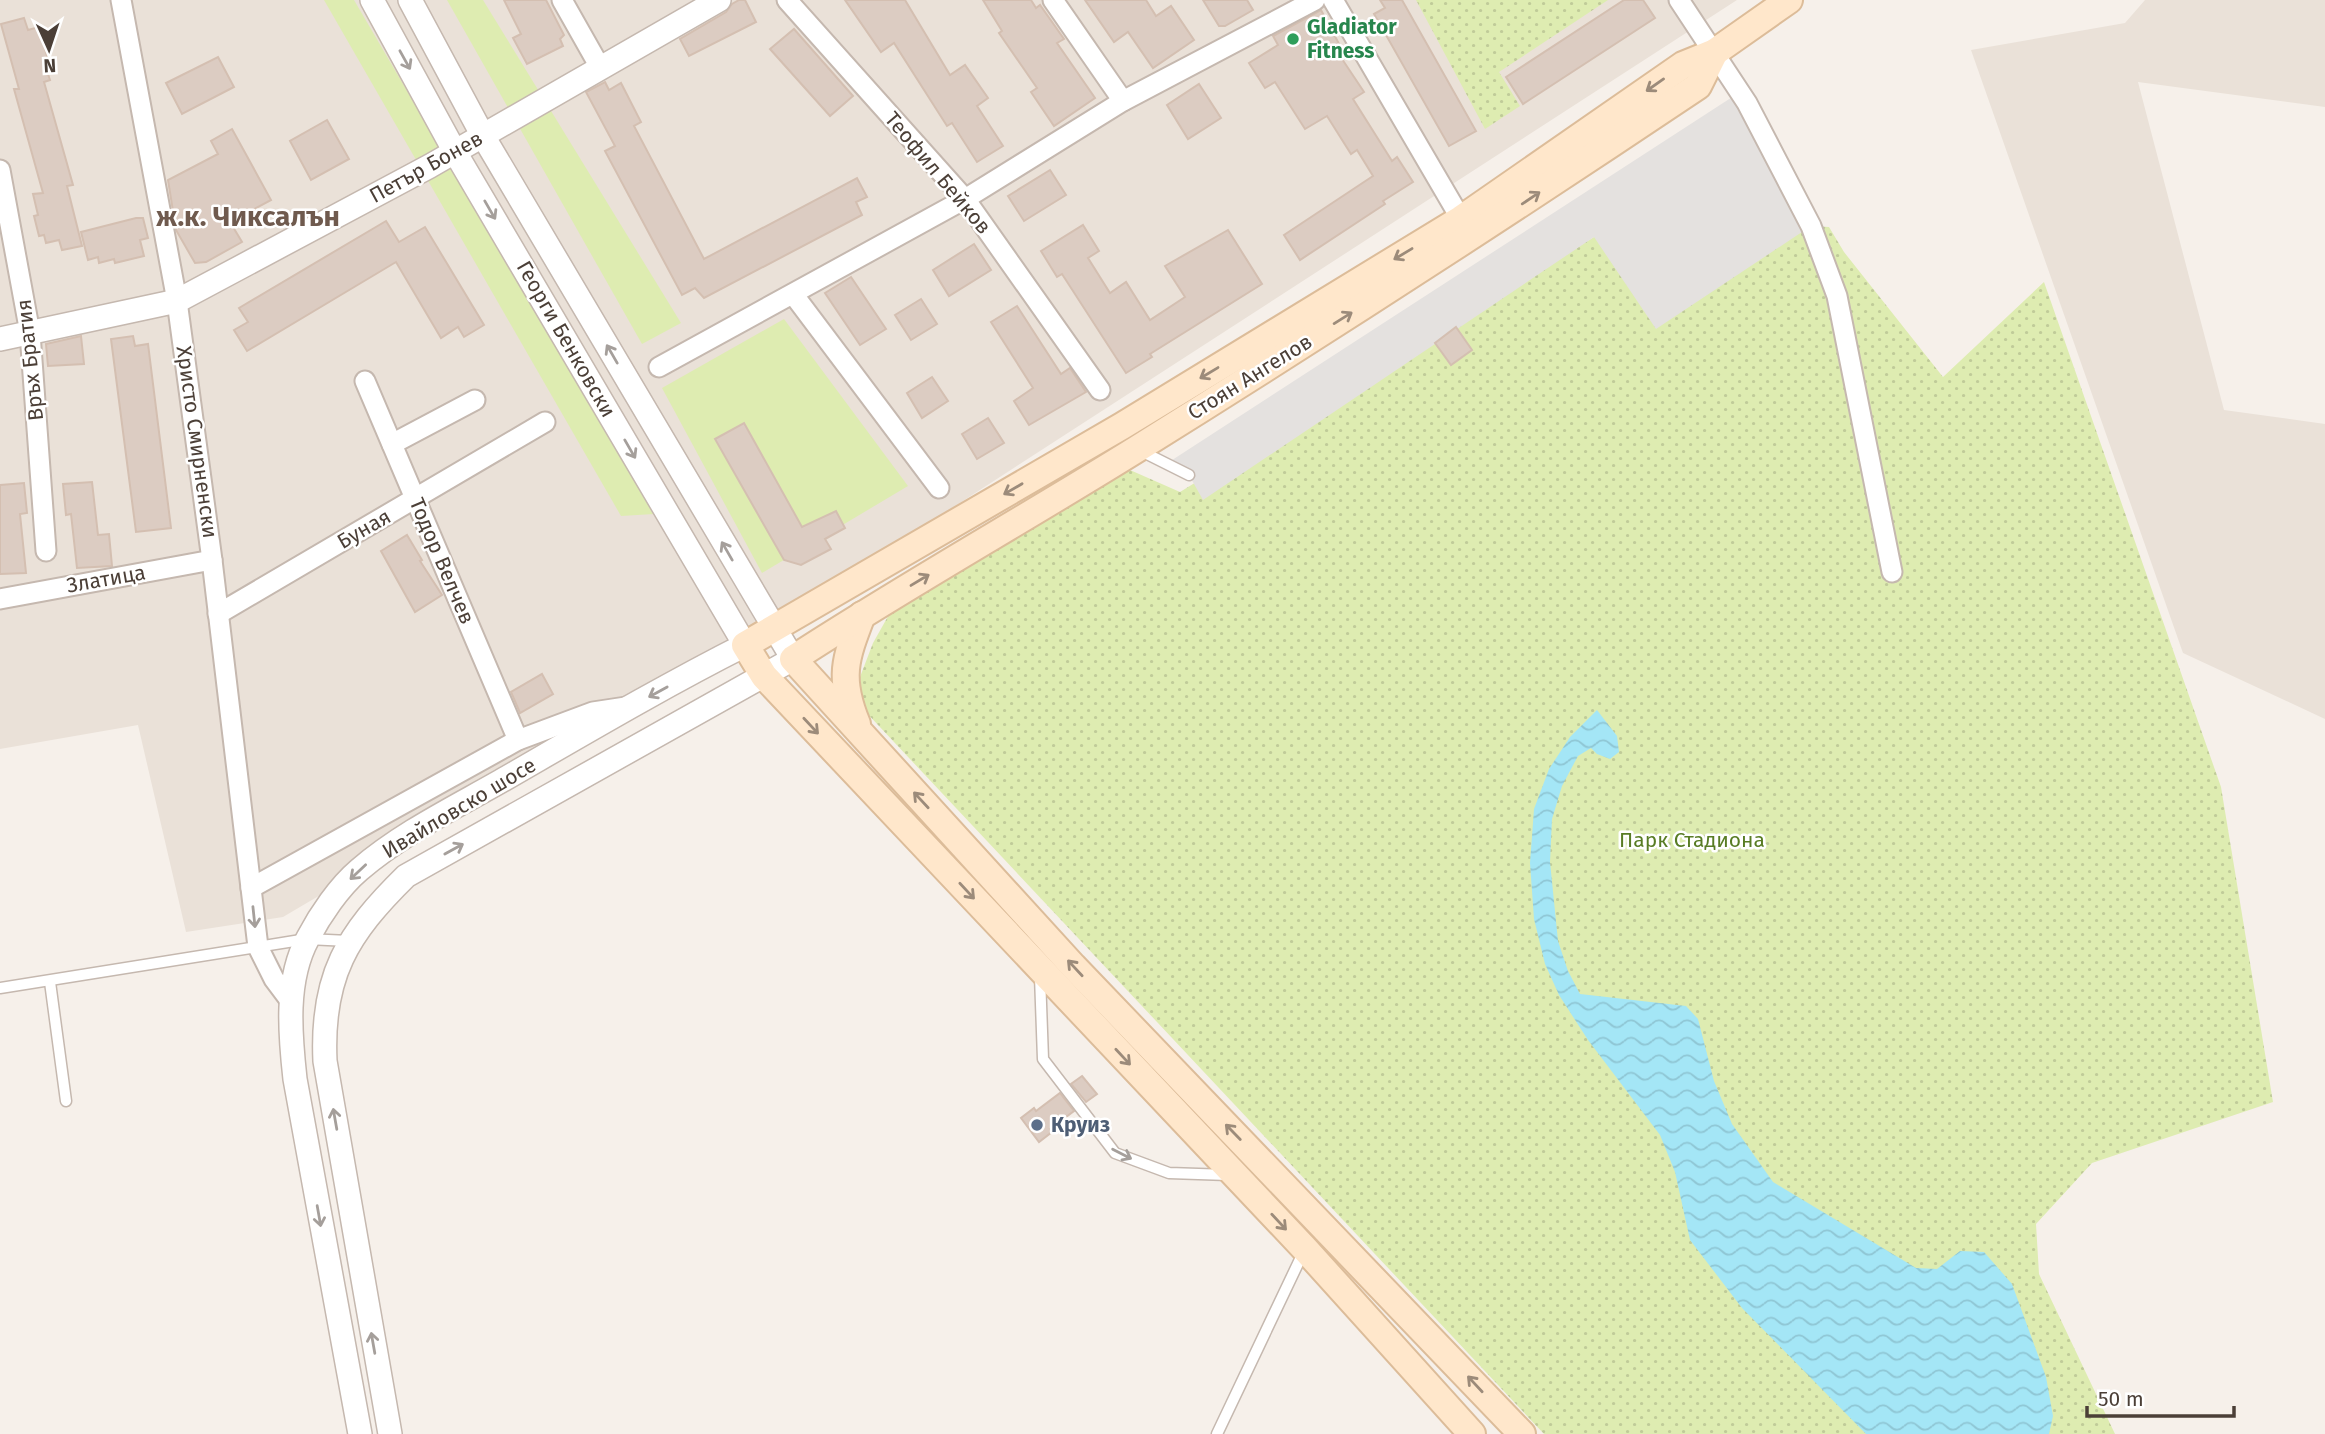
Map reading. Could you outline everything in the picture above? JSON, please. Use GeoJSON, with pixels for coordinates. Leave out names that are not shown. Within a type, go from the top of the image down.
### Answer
{"type":"FeatureCollection","features":[{"type":"Feature","properties":{"kind":"main road","name":"Стоян Ангелов"},"geometry":{"type":"LineString","coordinates":[[745,645],[1122,426],[1461,219],[1683,65],[1715,52],[1789,0]]}},
{"type":"Feature","properties":{"kind":"main road","name":"Стоян Ангелов"},"geometry":{"type":"LineString","coordinates":[[793,659],[1137,449],[1474,236],[1698,86],[1715,52]]}},
{"type":"Feature","properties":{"kind":"main road"},"geometry":{"type":"LineString","coordinates":[[862,615],[849,652],[844,678],[850,707],[863,737]]}},
{"type":"Feature","properties":{"kind":"main road","name":"Георги Бенковски"},"geometry":{"type":"LineString","coordinates":[[745,645],[764,677],[1305,1249],[1472,1434]]}},
{"type":"Feature","properties":{"kind":"main road"},"geometry":{"type":"LineString","coordinates":[[793,659],[1073,966],[1522,1434]]}},
{"type":"Feature","properties":{"kind":"street","name":"Христо Смирненски"},"geometry":{"type":"LineString","coordinates":[[121,0],[177,301],[212,560],[258,947],[274,979],[292,1003]]}},
{"type":"Feature","properties":{"kind":"street","name":"Георги Бенковски"},"geometry":{"type":"LineString","coordinates":[[372,0],[455,152],[745,645]]}},
{"type":"Feature","properties":{"kind":"street","name":"Георги Бенковски"},"geometry":{"type":"LineString","coordinates":[[410,0],[484,136],[793,659]]}},
{"type":"Feature","properties":{"kind":"street"},"geometry":{"type":"LineString","coordinates":[[562,0],[601,69]]}},
{"type":"Feature","properties":{"kind":"street","name":"Петър Бонев"},"geometry":{"type":"LineString","coordinates":[[0,339],[177,301],[484,136],[719,0]]}},
{"type":"Feature","properties":{"kind":"street","name":"Теофил Бейков"},"geometry":{"type":"LineString","coordinates":[[786,0],[965,199],[1100,390]]}},
{"type":"Feature","properties":{"kind":"street"},"geometry":{"type":"LineString","coordinates":[[1054,0],[1124,102]]}},
{"type":"Feature","properties":{"kind":"street"},"geometry":{"type":"LineString","coordinates":[[659,367],[965,199],[1124,102],[1315,0]]}},
{"type":"Feature","properties":{"kind":"street"},"geometry":{"type":"LineString","coordinates":[[1333,0],[1461,219]]}},
{"type":"Feature","properties":{"kind":"street"},"geometry":{"type":"LineString","coordinates":[[1679,0],[1747,103],[1811,226],[1837,296],[1892,572]]}},
{"type":"Feature","properties":{"kind":"street","name":"Връх Братия"},"geometry":{"type":"LineString","coordinates":[[0,170],[30,333],[46,551]]}},
{"type":"Feature","properties":{"kind":"street"},"geometry":{"type":"LineString","coordinates":[[793,294],[939,488]]}},
{"type":"Feature","properties":{"kind":"street","name":"Тодор Велчев"},"geometry":{"type":"LineString","coordinates":[[365,381],[519,740]]}},
{"type":"Feature","properties":{"kind":"street"},"geometry":{"type":"LineString","coordinates":[[392,444],[475,400]]}},
{"type":"Feature","properties":{"kind":"street","name":"Буная"},"geometry":{"type":"LineString","coordinates":[[218,614],[545,422]]}},
{"type":"Feature","properties":{"kind":"street","name":"Златица"},"geometry":{"type":"LineString","coordinates":[[0,599],[212,560]]}},
{"type":"Feature","properties":{"kind":"street","name":"Ивайловско шосе"},"geometry":{"type":"LineString","coordinates":[[390,1434],[363,1375],[295,1079],[291,1042],[292,1003],[297,969],[307,939],[332,901],[357,872],[397,841],[630,707],[745,645]]}},
{"type":"Feature","properties":{"kind":"street","name":"Стоян Ангелов"},"geometry":{"type":"LineString","coordinates":[[764,677],[793,659]]}},
{"type":"Feature","properties":{"kind":"street","name":"Ивайловско шосе"},"geometry":{"type":"LineString","coordinates":[[360,1434],[363,1375],[323,1030],[326,1004],[349,941],[377,904],[406,876],[764,677]]}},
{"type":"Feature","properties":{"kind":"street"},"geometry":{"type":"LineString","coordinates":[[251,888],[519,740],[593,712],[630,707]]}},
{"type":"Feature","properties":{"kind":"lane"},"geometry":{"type":"LineString","coordinates":[[1137,449],[1189,475]]}},
{"type":"Feature","properties":{"kind":"lane"},"geometry":{"type":"LineString","coordinates":[[0,988],[307,939],[349,941]]}},
{"type":"Feature","properties":{"kind":"lane"},"geometry":{"type":"LineString","coordinates":[[1040,969],[1043,1059],[1115,1153],[1169,1172],[1236,1176]]}},
{"type":"Feature","properties":{"kind":"lane"},"geometry":{"type":"LineString","coordinates":[[50,982],[66,1101]]}},
{"type":"Feature","properties":{"kind":"lane"},"geometry":{"type":"LineString","coordinates":[[1217,1434],[1305,1249]]}},
{"type":"Feature","properties":{"kind":"shaded area"},"geometry":{"type":"Polygon","coordinates":[[[0,0],[1737,0],[779,620],[745,645],[283,917],[186,932],[138,725],[0,749],[0,0]]]}},
{"type":"Feature","properties":{"kind":"shaded area"},"geometry":{"type":"Polygon","coordinates":[[[2145,0],[2325,0],[2325,107],[2138,82],[2224,410],[2325,424],[2325,719],[2183,653],[1971,50],[2125,23],[2145,0]]]}},
{"type":"Feature","properties":{"kind":"shaded area"},"geometry":{"type":"Polygon","coordinates":[[[1740,92],[1811,226],[1656,329],[1594,237],[1203,500],[1189,475],[1166,464],[1740,92]]]}},
{"type":"Feature","properties":{"kind":"green space"},"geometry":{"type":"Polygon","coordinates":[[[324,0],[354,0],[654,514],[621,516],[324,0]]]}},
{"type":"Feature","properties":{"kind":"green space"},"geometry":{"type":"Polygon","coordinates":[[[447,0],[483,0],[681,323],[642,344],[447,0]]]}},
{"type":"Feature","properties":{"kind":"green space"},"geometry":{"type":"Polygon","coordinates":[[[1416,0],[1608,0],[1499,72],[1520,106],[1485,129],[1416,0]]]}},
{"type":"Feature","properties":{"kind":"green space","name":"Парк Стадиона"},"geometry":{"type":"Polygon","coordinates":[[[1829,227],[1844,252],[1943,377],[2044,282],[2221,787],[2273,1102],[2092,1163],[2036,1224],[2039,1274],[2115,1434],[1544,1434],[863,709],[860,677],[873,643],[891,611],[1130,470],[1180,492],[1594,237],[1829,227]]]}},
{"type":"Feature","properties":{"kind":"green space"},"geometry":{"type":"Polygon","coordinates":[[[784,319],[908,486],[762,573],[662,388],[784,319]]]}},
{"type":"Feature","properties":{"kind":"water"},"geometry":{"type":"Polygon","coordinates":[[[1597,710],[1617,736],[1619,752],[1610,759],[1597,754],[1591,748],[1578,756],[1562,786],[1552,819],[1550,862],[1558,941],[1568,971],[1580,994],[1686,1006],[1698,1019],[1714,1081],[1732,1124],[1773,1182],[1916,1268],[1937,1269],[1960,1251],[1984,1252],[2012,1284],[2046,1377],[2053,1416],[2049,1434],[1866,1434],[1742,1308],[1690,1240],[1675,1172],[1660,1135],[1588,1040],[1559,995],[1545,964],[1534,919],[1530,863],[1534,809],[1549,769],[1570,737],[1597,710]]]}},
{"type":"Feature","properties":{"kind":"building"},"geometry":{"type":"Polygon","coordinates":[[[504,0],[546,0],[564,35],[560,39],[563,46],[527,64],[513,38],[521,34],[504,0]]]}},
{"type":"Feature","properties":{"kind":"building"},"geometry":{"type":"Polygon","coordinates":[[[739,0],[745,0],[756,22],[689,56],[680,39],[726,12],[739,0]]]}},
{"type":"Feature","properties":{"kind":"building"},"geometry":{"type":"Polygon","coordinates":[[[845,0],[905,0],[950,75],[965,65],[988,98],[977,106],[1003,146],[977,162],[952,123],[947,126],[894,43],[881,52],[845,0]]]}},
{"type":"Feature","properties":{"kind":"building"},"geometry":{"type":"Polygon","coordinates":[[[983,0],[1031,0],[1036,8],[1040,5],[1064,39],[1057,43],[1095,98],[1054,126],[1031,92],[1037,88],[999,33],[1002,31],[983,0]]]}},
{"type":"Feature","properties":{"kind":"building"},"geometry":{"type":"Polygon","coordinates":[[[1085,0],[1146,0],[1156,16],[1171,6],[1194,40],[1153,68],[1128,32],[1114,42],[1085,0]]]}},
{"type":"Feature","properties":{"kind":"building"},"geometry":{"type":"Polygon","coordinates":[[[1203,0],[1247,0],[1253,10],[1225,26],[1219,26],[1203,0]]]}},
{"type":"Feature","properties":{"kind":"building"},"geometry":{"type":"Polygon","coordinates":[[[1380,0],[1402,0],[1476,131],[1449,146],[1374,14],[1385,8],[1380,0]]]}},
{"type":"Feature","properties":{"kind":"building"},"geometry":{"type":"Polygon","coordinates":[[[1624,0],[1643,0],[1655,18],[1523,104],[1506,77],[1624,0]]]}},
{"type":"Feature","properties":{"kind":"building"},"geometry":{"type":"Polygon","coordinates":[[[1321,10],[1346,57],[1342,59],[1364,92],[1353,99],[1392,161],[1397,157],[1413,182],[1383,201],[1385,204],[1300,260],[1284,235],[1373,176],[1357,150],[1351,154],[1327,116],[1305,129],[1275,82],[1265,88],[1249,63],[1278,45],[1273,36],[1321,10]]]}},
{"type":"Feature","properties":{"kind":"building"},"geometry":{"type":"Polygon","coordinates":[[[24,18],[28,30],[39,27],[50,67],[46,68],[50,80],[44,82],[73,185],[67,186],[82,246],[62,250],[59,240],[46,243],[44,235],[39,236],[34,216],[38,215],[33,194],[43,193],[14,89],[19,89],[1,24],[24,18]]]}},
{"type":"Feature","properties":{"kind":"building"},"geometry":{"type":"Polygon","coordinates":[[[794,29],[853,96],[830,116],[770,49],[794,29]]]}},
{"type":"Feature","properties":{"kind":"building"},"geometry":{"type":"Polygon","coordinates":[[[218,57],[234,87],[182,114],[166,83],[218,57]]]}},
{"type":"Feature","properties":{"kind":"building"},"geometry":{"type":"Polygon","coordinates":[[[605,82],[609,90],[621,83],[641,122],[634,126],[704,259],[857,178],[867,197],[856,202],[862,215],[704,298],[695,288],[682,295],[605,151],[615,146],[586,92],[605,82]]]}},
{"type":"Feature","properties":{"kind":"building"},"geometry":{"type":"Polygon","coordinates":[[[1199,84],[1221,118],[1188,139],[1167,105],[1199,84]]]}},
{"type":"Feature","properties":{"kind":"building"},"geometry":{"type":"Polygon","coordinates":[[[327,120],[349,159],[311,180],[290,141],[327,120]]]}},
{"type":"Feature","properties":{"kind":"building"},"geometry":{"type":"Polygon","coordinates":[[[232,129],[271,200],[230,222],[242,242],[206,262],[195,263],[176,230],[168,180],[218,154],[211,141],[232,129]]]}},
{"type":"Feature","properties":{"kind":"building"},"geometry":{"type":"Polygon","coordinates":[[[1050,170],[1066,195],[1024,221],[1008,196],[1050,170]]]}},
{"type":"Feature","properties":{"kind":"building"},"geometry":{"type":"Polygon","coordinates":[[[143,218],[148,238],[140,240],[144,256],[115,263],[114,259],[99,263],[98,257],[88,260],[81,232],[143,218]]]}},
{"type":"Feature","properties":{"kind":"building"},"geometry":{"type":"Polygon","coordinates":[[[386,221],[399,242],[425,227],[484,325],[464,337],[458,327],[441,338],[396,262],[247,351],[234,330],[248,322],[239,308],[386,221]]]}},
{"type":"Feature","properties":{"kind":"building"},"geometry":{"type":"Polygon","coordinates":[[[1083,225],[1099,251],[1088,258],[1110,293],[1126,282],[1150,320],[1185,297],[1165,266],[1228,230],[1262,284],[1150,354],[1152,357],[1126,373],[1062,274],[1057,277],[1041,251],[1083,225]]]}},
{"type":"Feature","properties":{"kind":"building"},"geometry":{"type":"Polygon","coordinates":[[[974,244],[991,270],[949,296],[933,270],[974,244]]]}},
{"type":"Feature","properties":{"kind":"building"},"geometry":{"type":"Polygon","coordinates":[[[851,277],[886,329],[860,345],[825,293],[851,277]]]}},
{"type":"Feature","properties":{"kind":"building"},"geometry":{"type":"Polygon","coordinates":[[[921,299],[937,324],[911,340],[895,315],[921,299]]]}},
{"type":"Feature","properties":{"kind":"building"},"geometry":{"type":"Polygon","coordinates":[[[1017,306],[1061,374],[1070,368],[1086,392],[1029,425],[1014,401],[1033,388],[991,322],[1017,306]]]}},
{"type":"Feature","properties":{"kind":"building"},"geometry":{"type":"Polygon","coordinates":[[[1456,327],[1472,350],[1451,365],[1435,343],[1456,327]]]}},
{"type":"Feature","properties":{"kind":"building"},"geometry":{"type":"Polygon","coordinates":[[[81,336],[84,364],[48,366],[46,344],[81,336]]]}},
{"type":"Feature","properties":{"kind":"building"},"geometry":{"type":"Polygon","coordinates":[[[133,336],[135,346],[148,344],[171,528],[136,532],[111,339],[133,336]]]}},
{"type":"Feature","properties":{"kind":"building"},"geometry":{"type":"Polygon","coordinates":[[[932,377],[948,401],[922,418],[907,393],[932,377]]]}},
{"type":"Feature","properties":{"kind":"building"},"geometry":{"type":"Polygon","coordinates":[[[988,418],[1004,443],[977,459],[962,434],[988,418]]]}},
{"type":"Feature","properties":{"kind":"building"},"geometry":{"type":"Polygon","coordinates":[[[744,423],[802,527],[836,511],[845,528],[825,539],[831,549],[801,565],[784,560],[715,439],[744,423]]]}},
{"type":"Feature","properties":{"kind":"building"},"geometry":{"type":"Polygon","coordinates":[[[92,482],[98,535],[109,534],[112,566],[77,568],[71,514],[66,515],[63,484],[92,482]]]}},
{"type":"Feature","properties":{"kind":"building"},"geometry":{"type":"Polygon","coordinates":[[[24,483],[27,513],[20,514],[26,573],[0,574],[0,485],[24,483]]]}},
{"type":"Feature","properties":{"kind":"building"},"geometry":{"type":"Polygon","coordinates":[[[407,535],[442,595],[415,612],[381,551],[407,535]]]}},
{"type":"Feature","properties":{"kind":"building"},"geometry":{"type":"Polygon","coordinates":[[[542,674],[553,694],[520,713],[511,692],[542,674]]]}},
{"type":"Feature","properties":{"kind":"building"},"geometry":{"type":"Polygon","coordinates":[[[1082,1076],[1097,1094],[1086,1102],[1071,1084],[1082,1076]]]}},
{"type":"Feature","properties":{"kind":"building"},"geometry":{"type":"Polygon","coordinates":[[[1060,1093],[1074,1111],[1050,1129],[1052,1132],[1039,1142],[1021,1118],[1034,1108],[1036,1111],[1060,1093]]]}},
{"type":"Feature","properties":{"kind":"place","name":"Gladiator Fitness"},"geometry":{"type":"Point","coordinates":[1293,39]}},
{"type":"Feature","properties":{"kind":"place","name":"Круиз"},"geometry":{"type":"Point","coordinates":[1037,1125]}},
{"type":"Feature","properties":{"kind":"district","name":"ж.к. Чиксалън"},"geometry":{"type":"Point","coordinates":[248,216]}}]}
